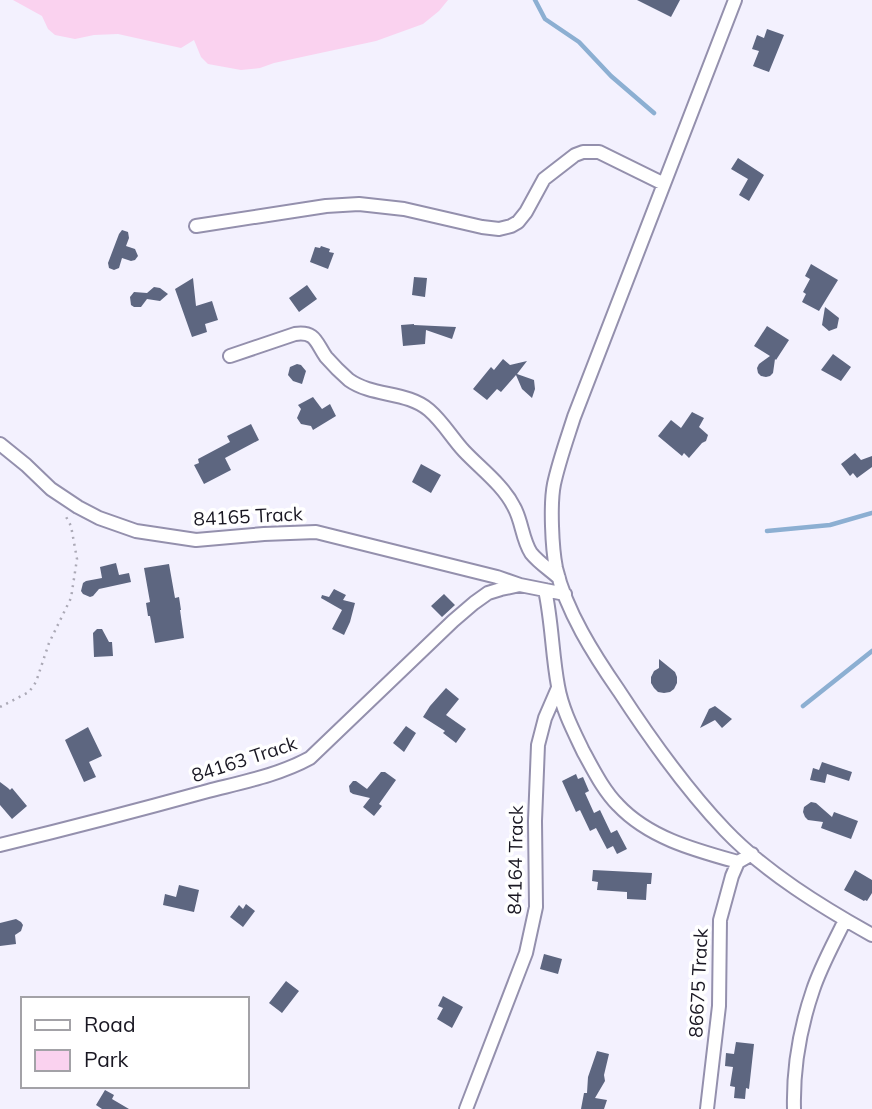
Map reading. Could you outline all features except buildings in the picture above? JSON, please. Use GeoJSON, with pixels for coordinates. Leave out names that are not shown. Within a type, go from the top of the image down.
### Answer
{"type":"FeatureCollection","features":[{"type":"Feature","properties":{"kind":"street"},"geometry":{"type":"LineString","coordinates":[[735,0],[574,417],[554,485],[552,534],[556,568],[570,607],[599,661],[645,731],[686,785],[727,832],[752,854],[796,889],[872,935]]}},
{"type":"Feature","properties":{"kind":"street"},"geometry":{"type":"LineString","coordinates":[[196,226],[326,206],[359,204],[396,207],[499,229],[518,222],[544,179],[583,152],[599,152],[664,184]]}},
{"type":"Feature","properties":{"kind":"street"},"geometry":{"type":"LineString","coordinates":[[230,356],[303,332],[315,338],[326,356],[352,382],[369,390],[406,398],[426,407],[514,506],[532,555],[559,578]]}},
{"type":"Feature","properties":{"kind":"street","name":"84165 Track"},"geometry":{"type":"LineString","coordinates":[[0,444],[51,489],[78,507],[99,518],[136,531],[195,540],[316,533],[520,585]]}},
{"type":"Feature","properties":{"kind":"street","name":"84163 Track"},"geometry":{"type":"LineString","coordinates":[[0,845],[187,797],[298,765],[310,758],[474,603],[488,593],[520,585],[565,594]]}},
{"type":"Feature","properties":{"kind":"street"},"geometry":{"type":"LineString","coordinates":[[545,590],[551,613],[558,688],[569,723],[596,774],[617,805],[653,833],[710,854],[738,862],[752,854]]}},
{"type":"Feature","properties":{"kind":"street","name":"84164 Track"},"geometry":{"type":"LineString","coordinates":[[466,1109],[532,932],[536,907],[538,746],[545,718],[558,688]]}},
{"type":"Feature","properties":{"kind":"street","name":"86675 Track"},"geometry":{"type":"LineString","coordinates":[[707,1109],[719,1006],[720,920],[738,862]]}},
{"type":"Feature","properties":{"kind":"street"},"geometry":{"type":"LineString","coordinates":[[794,1109],[797,1055],[804,1022],[813,989],[845,920]]}},
{"type":"Feature","properties":{"kind":"path"},"geometry":{"type":"LineString","coordinates":[[0,707],[29,692],[71,598],[77,559],[71,526],[51,489]]}},
{"type":"Feature","properties":{"kind":"green space"},"geometry":{"type":"Polygon","coordinates":[[[13,0],[448,0],[423,24],[376,41],[241,70],[208,64],[201,57],[194,40],[181,48],[118,34],[75,39],[55,35],[48,29],[42,16],[13,0]]]}},
{"type":"Feature","properties":{"kind":"waterway"},"geometry":{"type":"LineString","coordinates":[[535,0],[545,19],[579,42],[611,76],[654,113]]}},
{"type":"Feature","properties":{"kind":"waterway"},"geometry":{"type":"LineString","coordinates":[[767,531],[830,525],[872,513]]}},
{"type":"Feature","properties":{"kind":"waterway"},"geometry":{"type":"LineString","coordinates":[[803,706],[872,651]]}}]}
